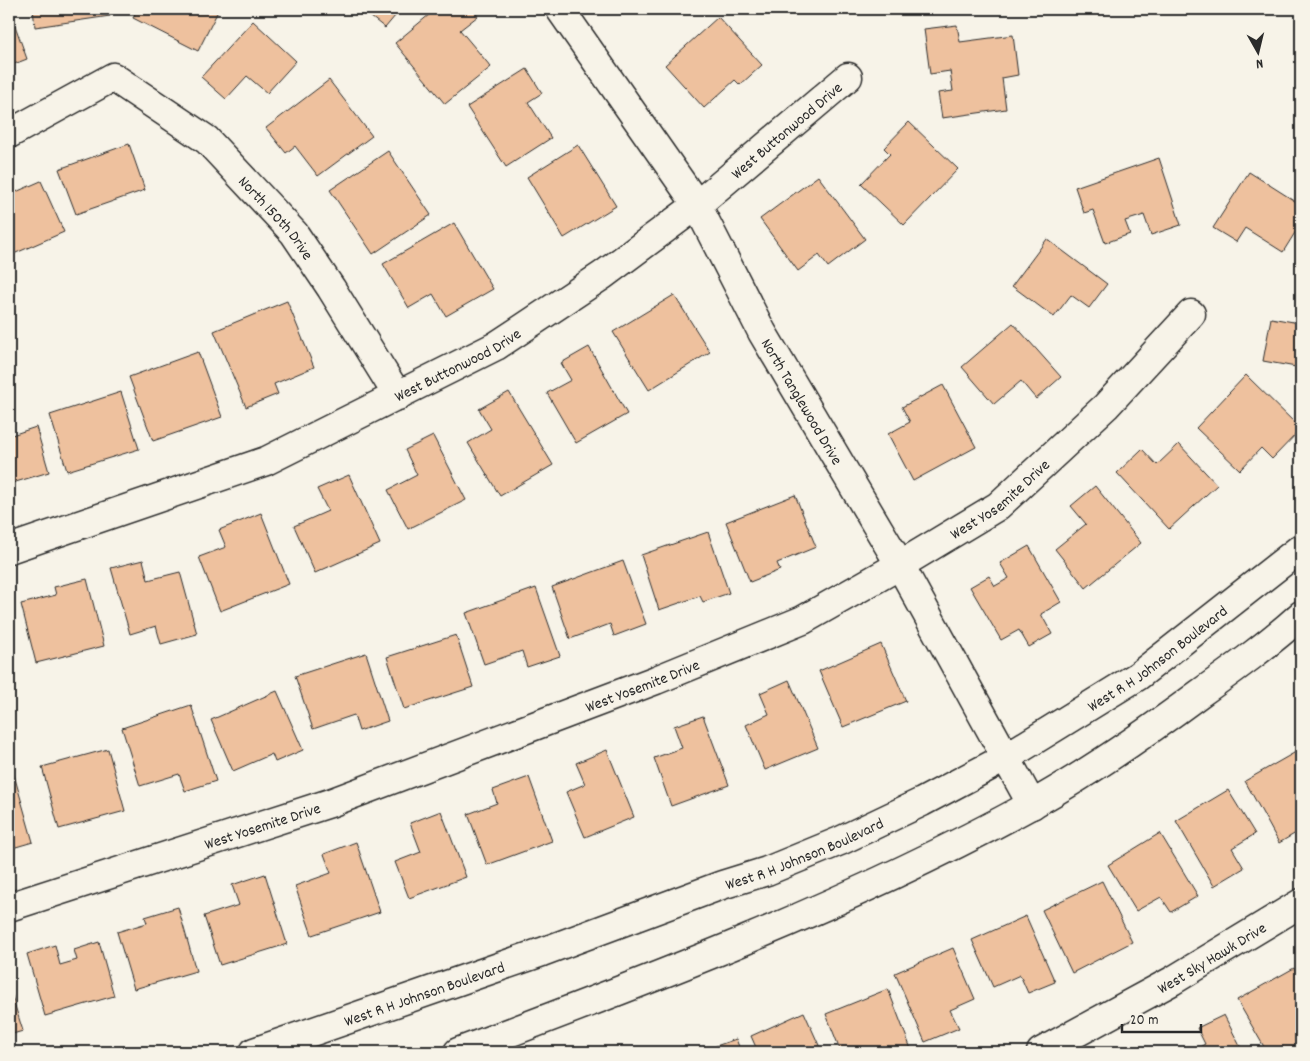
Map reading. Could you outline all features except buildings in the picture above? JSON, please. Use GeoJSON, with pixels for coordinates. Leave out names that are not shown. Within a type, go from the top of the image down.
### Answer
{"type":"FeatureCollection","features":[{"type":"Feature","properties":{"kind":"street","name":"North Tanglewood Drive"},"geometry":{"type":"LineString","coordinates":[[560,9],[698,205],[762,332],[900,565],[1032,805]]}},
{"type":"Feature","properties":{"kind":"street","name":"North 150th Drive"},"geometry":{"type":"LineString","coordinates":[[9,134],[113,77],[207,140],[294,232],[332,288],[398,396]]}},
{"type":"Feature","properties":{"kind":"street","name":"West Buttonwood Drive"},"geometry":{"type":"LineString","coordinates":[[9,549],[266,460],[496,346],[603,275],[698,205],[848,77]]}},
{"type":"Feature","properties":{"kind":"street","name":"West Yosemite Drive"},"geometry":{"type":"LineString","coordinates":[[9,907],[330,803],[656,680],[803,620],[998,506],[1106,406],[1191,314]]}},
{"type":"Feature","properties":{"kind":"street","name":"West R H Johnson Boulevard"},"geometry":{"type":"LineString","coordinates":[[254,1052],[524,958],[722,885],[767,871],[840,841],[914,806],[1005,758],[1138,676],[1301,548]]}},
{"type":"Feature","properties":{"kind":"street"},"geometry":{"type":"LineString","coordinates":[[458,1052],[759,936],[872,885],[1032,805],[1145,734],[1242,663],[1301,615]]}},
{"type":"Feature","properties":{"kind":"street","name":"West Sky Hawk Drive"},"geometry":{"type":"LineString","coordinates":[[1041,1052],[1172,981],[1301,903]]}}]}
